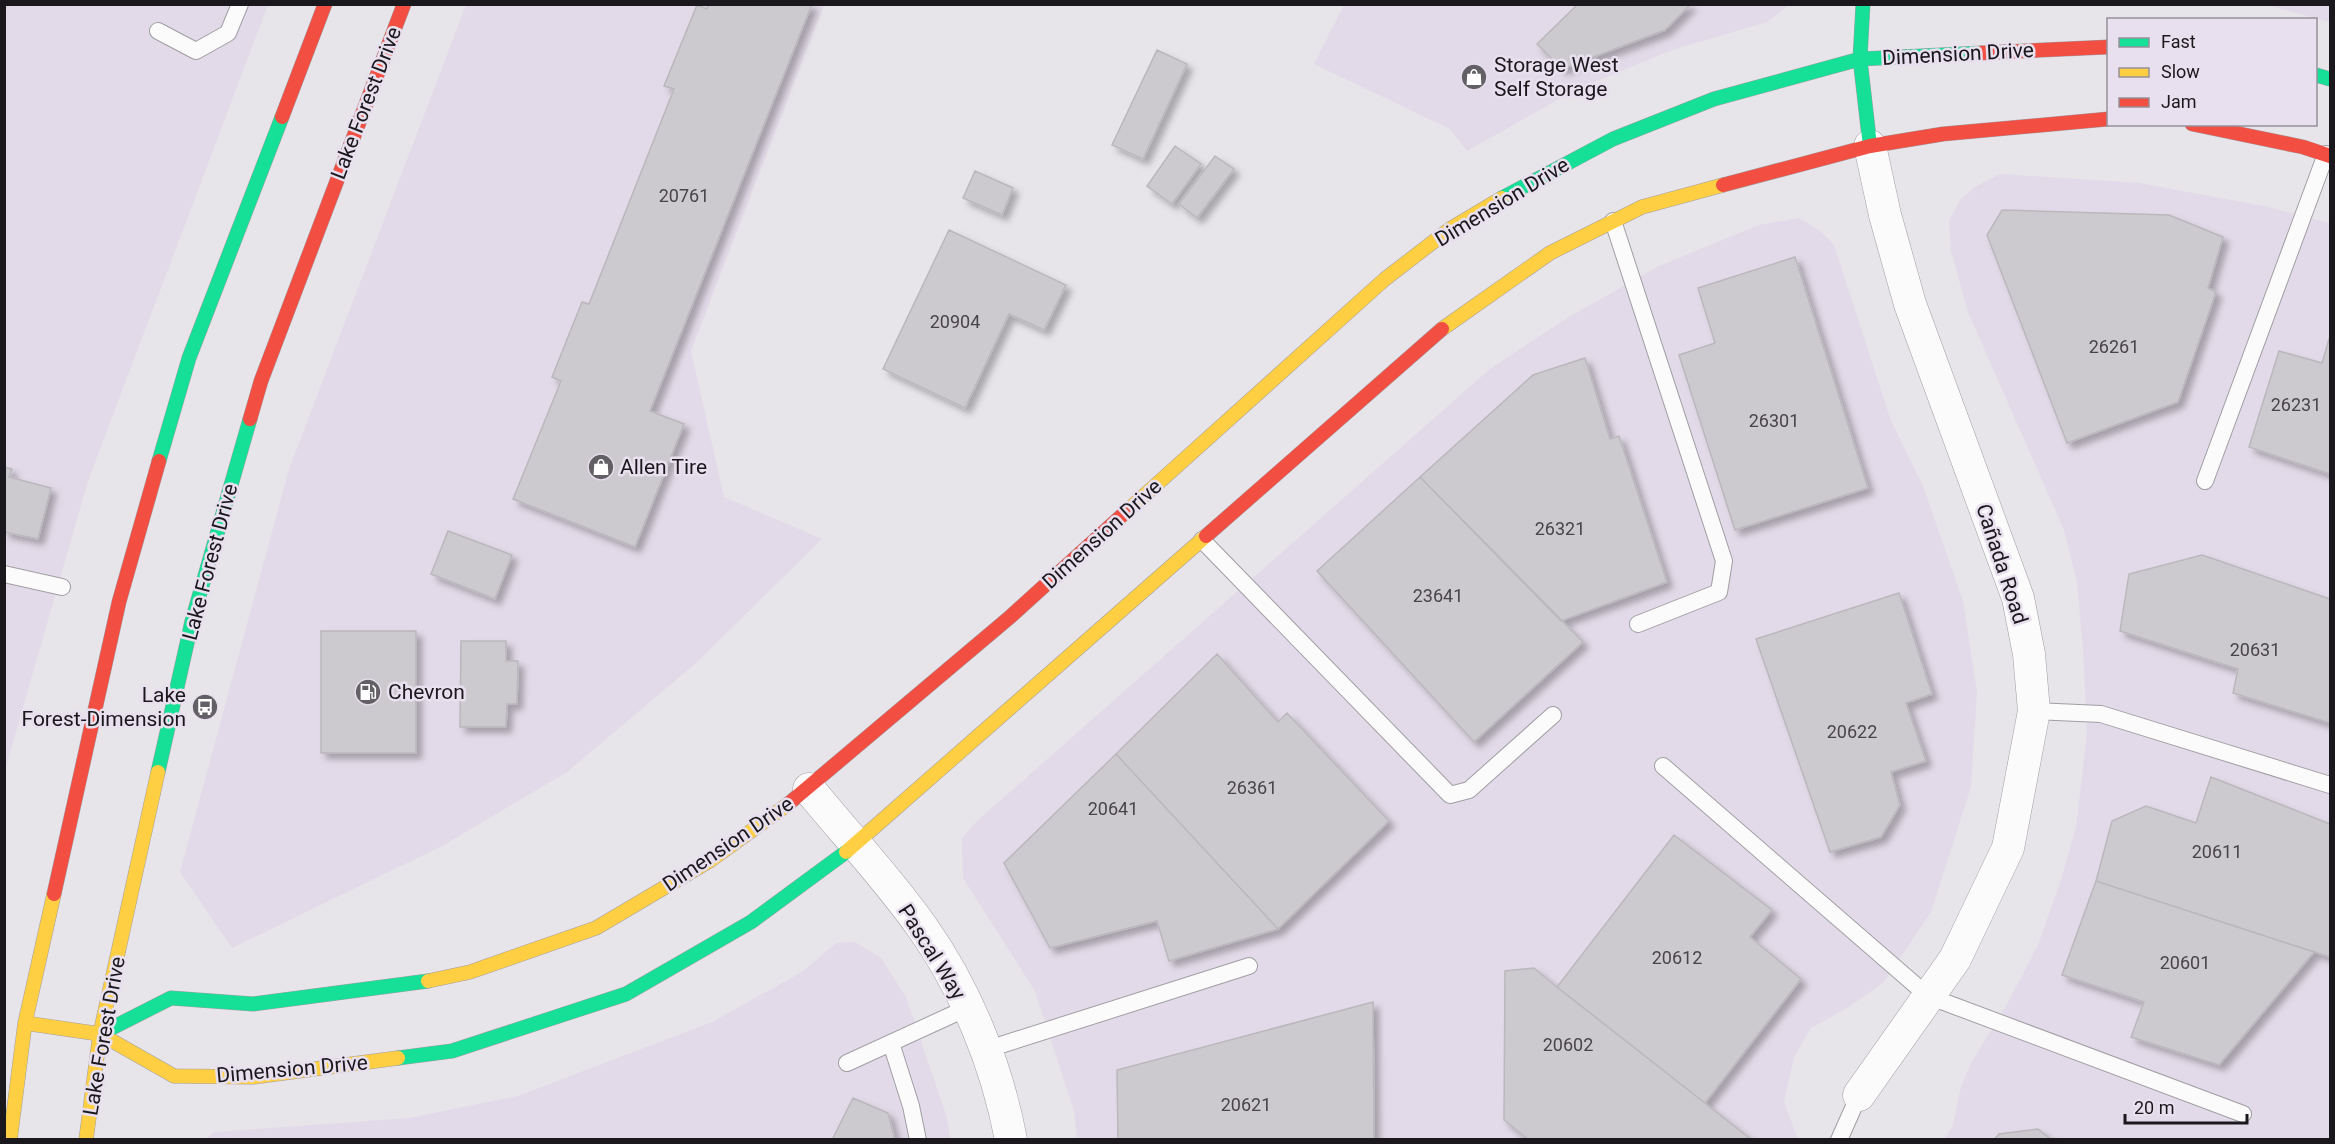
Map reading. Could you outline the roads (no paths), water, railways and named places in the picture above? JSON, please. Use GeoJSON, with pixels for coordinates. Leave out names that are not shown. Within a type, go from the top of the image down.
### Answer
{"type":"FeatureCollection","features":[{"type":"Feature","properties":{"kind":"main road"},"geometry":{"type":"LineString","coordinates":[[10,1140],[25,1023],[119,603],[189,358],[325,4]]}},
{"type":"Feature","properties":{"kind":"main road","name":"Lake Forest Drive"},"geometry":{"type":"LineString","coordinates":[[86,1140],[100,1034],[192,621],[261,381],[404,4]]}},
{"type":"Feature","properties":{"kind":"main road","name":"Cañada Road"},"geometry":{"type":"LineString","coordinates":[[1863,4],[1860,59],[1870,146]]}},
{"type":"Feature","properties":{"kind":"main road","name":"Dimension Drive"},"geometry":{"type":"LineString","coordinates":[[100,1034],[171,998],[253,1004],[436,980],[470,972],[596,928],[711,860],[809,789],[1011,617],[1385,279],[1450,229],[1513,191],[1614,139],[1714,99],[1860,59],[2107,47]]}},
{"type":"Feature","properties":{"kind":"main road","name":"Dimension Drive"},"geometry":{"type":"LineString","coordinates":[[25,1023],[100,1034],[174,1076],[254,1077],[452,1051],[626,994],[751,922],[856,846],[1430,337],[1551,253],[1642,207],[1870,146],[1943,134],[2107,119]]}},
{"type":"Feature","properties":{"kind":"main road"},"geometry":{"type":"LineString","coordinates":[[2201,126],[2328,155]]}},
{"type":"Feature","properties":{"kind":"street","name":"Cañada Road"},"geometry":{"type":"LineString","coordinates":[[1859,1095],[1955,959],[2008,848],[2034,711],[2029,654],[2018,598],[1910,304],[1885,215],[1870,146]]}},
{"type":"Feature","properties":{"kind":"street","name":"Pascal Way"},"geometry":{"type":"LineString","coordinates":[[809,789],[922,926],[953,977],[1003,1095],[1011,1140]]}},
{"type":"Feature","properties":{"kind":"lane"},"geometry":{"type":"LineString","coordinates":[[158,32],[196,51],[228,33],[240,4]]}},
{"type":"Feature","properties":{"kind":"lane"},"geometry":{"type":"LineString","coordinates":[[2205,481],[2328,155]]}},
{"type":"Feature","properties":{"kind":"lane"},"geometry":{"type":"LineString","coordinates":[[1613,221],[1724,561],[1719,592],[1638,624]]}},
{"type":"Feature","properties":{"kind":"lane"},"geometry":{"type":"LineString","coordinates":[[1202,540],[1450,795],[1469,790],[1553,714]]}},
{"type":"Feature","properties":{"kind":"lane"},"geometry":{"type":"LineString","coordinates":[[4,574],[62,587]]}},
{"type":"Feature","properties":{"kind":"lane"},"geometry":{"type":"LineString","coordinates":[[2034,711],[2101,714],[2331,785]]}},
{"type":"Feature","properties":{"kind":"lane"},"geometry":{"type":"LineString","coordinates":[[1663,766],[1928,996],[2243,1114]]}},
{"type":"Feature","properties":{"kind":"lane"},"geometry":{"type":"LineString","coordinates":[[985,1050],[1249,966]]}},
{"type":"Feature","properties":{"kind":"lane"},"geometry":{"type":"LineString","coordinates":[[847,1063],[967,1008]]}},
{"type":"Feature","properties":{"kind":"lane"},"geometry":{"type":"LineString","coordinates":[[891,1043],[911,1106],[918,1140]]}},
{"type":"Feature","properties":{"kind":"lane"},"geometry":{"type":"LineString","coordinates":[[1839,1140],[1859,1095]]}},
{"type":"Feature","properties":{"kind":"place","name":"Storage West Self Storage"},"geometry":{"type":"Point","coordinates":[1474,77]}},
{"type":"Feature","properties":{"kind":"place","name":"Allen Tire"},"geometry":{"type":"Point","coordinates":[601,467]}},
{"type":"Feature","properties":{"kind":"place","name":"Chevron"},"geometry":{"type":"Point","coordinates":[368,692]}},
{"type":"Feature","properties":{"kind":"place","name":"Lake Forest-Dimension"},"geometry":{"type":"Point","coordinates":[205,707]}}]}
